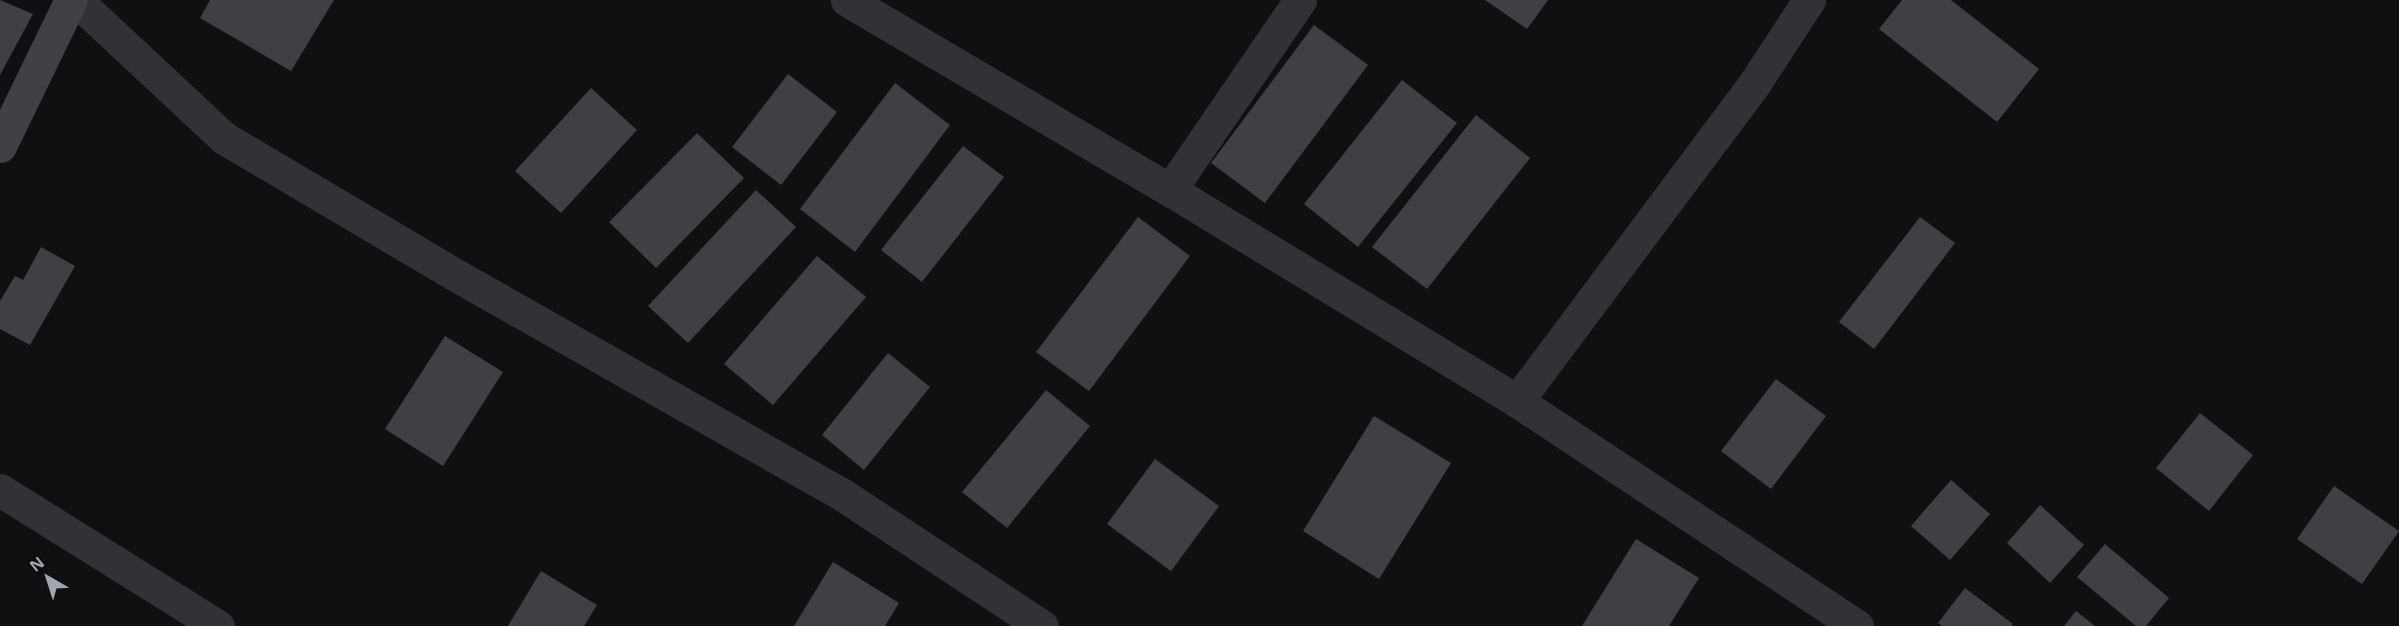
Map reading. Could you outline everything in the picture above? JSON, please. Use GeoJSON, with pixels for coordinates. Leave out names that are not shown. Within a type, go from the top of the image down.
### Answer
{"type":"FeatureCollection","features":[{"type":"Feature","properties":{"kind":"street"},"geometry":{"type":"LineString","coordinates":[[0,146],[73,0],[224,138],[447,270],[843,495],[1042,626]]}},
{"type":"Feature","properties":{"kind":"street"},"geometry":{"type":"LineString","coordinates":[[848,0],[1170,190],[1517,401],[1857,626]]}},
{"type":"Feature","properties":{"kind":"street"},"geometry":{"type":"LineString","coordinates":[[1170,190],[1300,0]]}},
{"type":"Feature","properties":{"kind":"street"},"geometry":{"type":"LineString","coordinates":[[1517,401],[1756,81],[1809,0]]}},
{"type":"Feature","properties":{"kind":"street"},"geometry":{"type":"LineString","coordinates":[[0,490],[218,626]]}},
{"type":"Feature","properties":{"kind":"building"},"geometry":{"type":"Polygon","coordinates":[[[0,0],[33,14],[0,75],[0,0]]]}},
{"type":"Feature","properties":{"kind":"building"},"geometry":{"type":"Polygon","coordinates":[[[210,0],[334,0],[291,71],[200,18],[210,0]]]}},
{"type":"Feature","properties":{"kind":"building"},"geometry":{"type":"Polygon","coordinates":[[[1485,0],[1548,0],[1527,29],[1485,0]]]}},
{"type":"Feature","properties":{"kind":"building"},"geometry":{"type":"Polygon","coordinates":[[[1902,0],[1951,0],[2039,69],[1997,122],[1879,29],[1902,0]]]}},
{"type":"Feature","properties":{"kind":"building"},"geometry":{"type":"Polygon","coordinates":[[[1314,25],[1368,65],[1265,203],[1211,163],[1314,25]]]}},
{"type":"Feature","properties":{"kind":"building"},"geometry":{"type":"Polygon","coordinates":[[[788,74],[837,112],[781,185],[732,147],[788,74]]]}},
{"type":"Feature","properties":{"kind":"building"},"geometry":{"type":"Polygon","coordinates":[[[1402,80],[1457,123],[1358,247],[1304,204],[1402,80]]]}},
{"type":"Feature","properties":{"kind":"building"},"geometry":{"type":"Polygon","coordinates":[[[895,83],[950,125],[855,252],[800,209],[895,83]]]}},
{"type":"Feature","properties":{"kind":"building"},"geometry":{"type":"Polygon","coordinates":[[[591,88],[637,130],[561,213],[515,171],[591,88]]]}},
{"type":"Feature","properties":{"kind":"building"},"geometry":{"type":"Polygon","coordinates":[[[1476,115],[1530,158],[1427,289],[1372,247],[1476,115]]]}},
{"type":"Feature","properties":{"kind":"building"},"geometry":{"type":"Polygon","coordinates":[[[697,133],[744,178],[656,268],[609,222],[697,133]]]}},
{"type":"Feature","properties":{"kind":"building"},"geometry":{"type":"Polygon","coordinates":[[[963,146],[1004,177],[922,282],[881,250],[963,146]]]}},
{"type":"Feature","properties":{"kind":"building"},"geometry":{"type":"Polygon","coordinates":[[[756,190],[796,227],[688,343],[648,306],[756,190]]]}},
{"type":"Feature","properties":{"kind":"building"},"geometry":{"type":"Polygon","coordinates":[[[1138,217],[1190,256],[1089,391],[1036,352],[1138,217]]]}},
{"type":"Feature","properties":{"kind":"building"},"geometry":{"type":"Polygon","coordinates":[[[1920,217],[1955,243],[1874,349],[1839,322],[1920,217]]]}},
{"type":"Feature","properties":{"kind":"building"},"geometry":{"type":"Polygon","coordinates":[[[41,247],[75,266],[30,345],[0,329],[0,301],[15,276],[23,280],[41,247]]]}},
{"type":"Feature","properties":{"kind":"building"},"geometry":{"type":"Polygon","coordinates":[[[817,256],[866,297],[773,405],[724,364],[817,256]]]}},
{"type":"Feature","properties":{"kind":"building"},"geometry":{"type":"Polygon","coordinates":[[[445,336],[503,372],[443,466],[385,429],[445,336]]]}},
{"type":"Feature","properties":{"kind":"building"},"geometry":{"type":"Polygon","coordinates":[[[888,353],[930,387],[864,470],[822,435],[888,353]]]}},
{"type":"Feature","properties":{"kind":"building"},"geometry":{"type":"Polygon","coordinates":[[[1776,379],[1826,416],[1771,489],[1721,451],[1776,379]]]}},
{"type":"Feature","properties":{"kind":"building"},"geometry":{"type":"Polygon","coordinates":[[[1046,390],[1090,426],[1007,528],[962,492],[1046,390]]]}},
{"type":"Feature","properties":{"kind":"building"},"geometry":{"type":"Polygon","coordinates":[[[2200,413],[2253,455],[2209,511],[2156,468],[2200,413]]]}},
{"type":"Feature","properties":{"kind":"building"},"geometry":{"type":"Polygon","coordinates":[[[1374,416],[1451,463],[1379,579],[1303,531],[1374,416]]]}},
{"type":"Feature","properties":{"kind":"building"},"geometry":{"type":"Polygon","coordinates":[[[1155,459],[1219,506],[1171,571],[1107,524],[1155,459]]]}},
{"type":"Feature","properties":{"kind":"building"},"geometry":{"type":"Polygon","coordinates":[[[1951,480],[1990,514],[1950,560],[1911,526],[1951,480]]]}},
{"type":"Feature","properties":{"kind":"building"},"geometry":{"type":"Polygon","coordinates":[[[2334,486],[2399,531],[2362,584],[2297,539],[2334,486]]]}},
{"type":"Feature","properties":{"kind":"building"},"geometry":{"type":"Polygon","coordinates":[[[2040,505],[2084,545],[2050,583],[2007,543],[2040,505]]]}},
{"type":"Feature","properties":{"kind":"building"},"geometry":{"type":"Polygon","coordinates":[[[1636,539],[1699,578],[1669,626],[1582,626],[1636,539]]]}},
{"type":"Feature","properties":{"kind":"building"},"geometry":{"type":"Polygon","coordinates":[[[2105,544],[2169,598],[2146,626],[2136,626],[2077,577],[2105,544]]]}},
{"type":"Feature","properties":{"kind":"building"},"geometry":{"type":"Polygon","coordinates":[[[833,562],[899,603],[885,626],[794,626],[833,562]]]}},
{"type":"Feature","properties":{"kind":"building"},"geometry":{"type":"Polygon","coordinates":[[[541,571],[597,605],[584,626],[508,626],[541,571]]]}},
{"type":"Feature","properties":{"kind":"building"},"geometry":{"type":"Polygon","coordinates":[[[1965,588],[2013,624],[2011,626],[1942,626],[1938,623],[1965,588]]]}},
{"type":"Feature","properties":{"kind":"building"},"geometry":{"type":"Polygon","coordinates":[[[2076,611],[2095,626],[2064,626],[2076,611]]]}}]}
